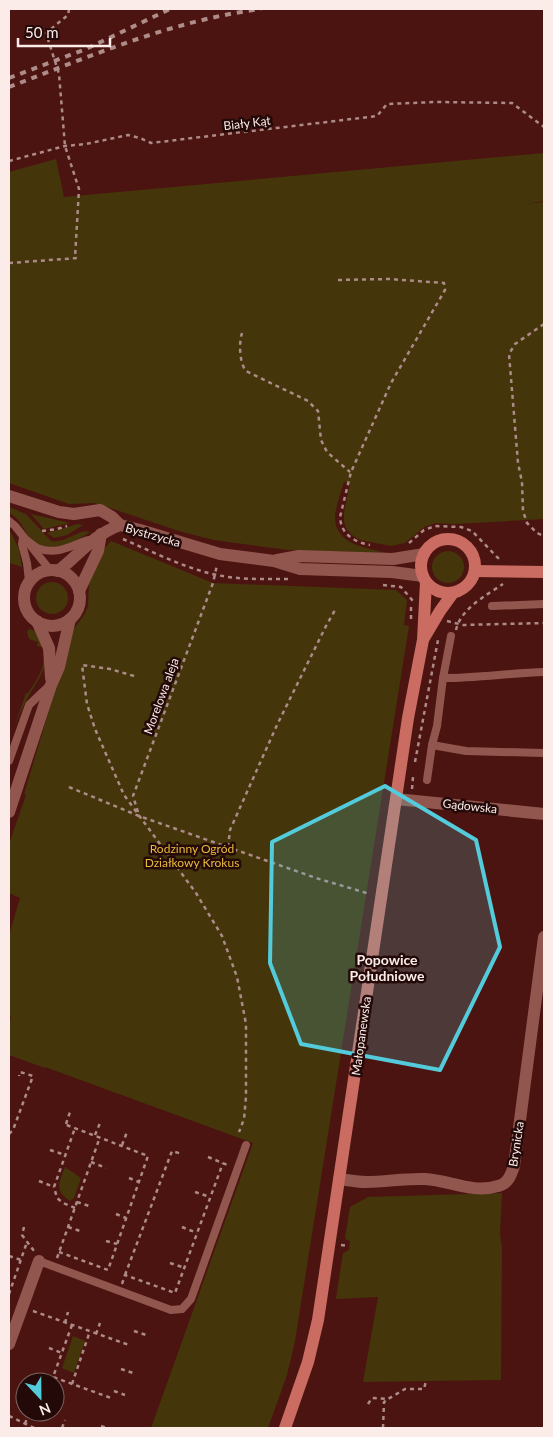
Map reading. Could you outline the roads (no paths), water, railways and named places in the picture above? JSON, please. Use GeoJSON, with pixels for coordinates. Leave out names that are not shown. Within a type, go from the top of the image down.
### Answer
{"type":"FeatureCollection","features":[{"type":"Feature","properties":{"kind":"street","name":"Bystrzycka"},"geometry":{"type":"LineString","coordinates":[[9,496],[59,512],[74,514],[100,510],[112,517],[120,526],[140,530],[220,554],[274,561],[300,569],[392,572],[424,579]]}},
{"type":"Feature","properties":{"kind":"street"},"geometry":{"type":"LineString","coordinates":[[70,619],[54,626],[45,625],[30,616],[25,607],[24,598],[25,589],[29,581],[35,575],[54,570],[74,558],[97,536],[120,526]]}},
{"type":"Feature","properties":{"kind":"street"},"geometry":{"type":"LineString","coordinates":[[79,592],[98,551],[97,536]]}},
{"type":"Feature","properties":{"kind":"street"},"geometry":{"type":"LineString","coordinates":[[444,539],[453,539],[468,547],[475,562],[475,571],[467,586],[460,591],[452,593],[438,592],[424,579],[421,561],[429,547],[436,542],[444,539]]}},
{"type":"Feature","properties":{"kind":"street","name":"Bystrzycka"},"geometry":{"type":"LineString","coordinates":[[274,561],[299,556],[393,559],[424,554]]}},
{"type":"Feature","properties":{"kind":"street"},"geometry":{"type":"LineString","coordinates":[[9,812],[51,685],[59,667],[70,619],[77,609],[80,598],[72,578],[54,570]]}},
{"type":"Feature","properties":{"kind":"street"},"geometry":{"type":"LineString","coordinates":[[475,571],[544,572]]}},
{"type":"Feature","properties":{"kind":"street","name":"Małopanewska"},"geometry":{"type":"LineString","coordinates":[[284,1428],[308,1362],[318,1320],[408,718],[423,640],[424,579]]}},
{"type":"Feature","properties":{"kind":"street","name":"Małopanewska"},"geometry":{"type":"LineString","coordinates":[[423,640],[452,593]]}},
{"type":"Feature","properties":{"kind":"street"},"geometry":{"type":"LineString","coordinates":[[37,621],[49,648],[51,685]]}},
{"type":"Feature","properties":{"kind":"street","name":"Gądowska"},"geometry":{"type":"LineString","coordinates":[[396,799],[544,814]]}},
{"type":"Feature","properties":{"kind":"street","name":"Brynicka"},"geometry":{"type":"LineString","coordinates":[[339,1179],[365,1182],[426,1179],[462,1187],[488,1188],[500,1186],[506,1182],[514,1166],[544,937]]}},
{"type":"Feature","properties":{"kind":"street"},"geometry":{"type":"LineString","coordinates":[[9,1344],[39,1261]]}},
{"type":"Feature","properties":{"kind":"lane"},"geometry":{"type":"LineString","coordinates":[[9,521],[54,570]]}},
{"type":"Feature","properties":{"kind":"lane"},"geometry":{"type":"LineString","coordinates":[[23,538],[39,549],[62,551],[97,536]]}},
{"type":"Feature","properties":{"kind":"lane"},"geometry":{"type":"LineString","coordinates":[[23,538],[22,544],[29,581]]}},
{"type":"Feature","properties":{"kind":"lane"},"geometry":{"type":"LineString","coordinates":[[492,606],[544,604]]}},
{"type":"Feature","properties":{"kind":"lane"},"geometry":{"type":"LineString","coordinates":[[427,780],[437,726],[443,678],[453,635]]}},
{"type":"Feature","properties":{"kind":"lane"},"geometry":{"type":"LineString","coordinates":[[443,678],[473,678],[495,674],[544,672]]}},
{"type":"Feature","properties":{"kind":"lane"},"geometry":{"type":"LineString","coordinates":[[9,761],[29,705],[51,685]]}},
{"type":"Feature","properties":{"kind":"lane"},"geometry":{"type":"LineString","coordinates":[[432,745],[466,751],[544,753]]}},
{"type":"Feature","properties":{"kind":"lane"},"geometry":{"type":"LineString","coordinates":[[39,1261],[172,1310],[182,1309],[191,1298],[246,1145]]}},
{"type":"Feature","properties":{"kind":"railway"},"geometry":{"type":"LineString","coordinates":[[9,78],[86,49],[170,9]]}},
{"type":"Feature","properties":{"kind":"railway"},"geometry":{"type":"LineString","coordinates":[[9,87],[133,40],[165,30],[196,21],[261,9]]}},
{"type":"Feature","properties":{"kind":"district","name":"Popowice Południowe"},"geometry":{"type":"Point","coordinates":[387,968]}},
{"type":"Feature","properties":{"kind":"park label","name":"Rodzinny Ogród Działkowy Krokus"},"geometry":{"type":"Point","coordinates":[192,855]}}]}
